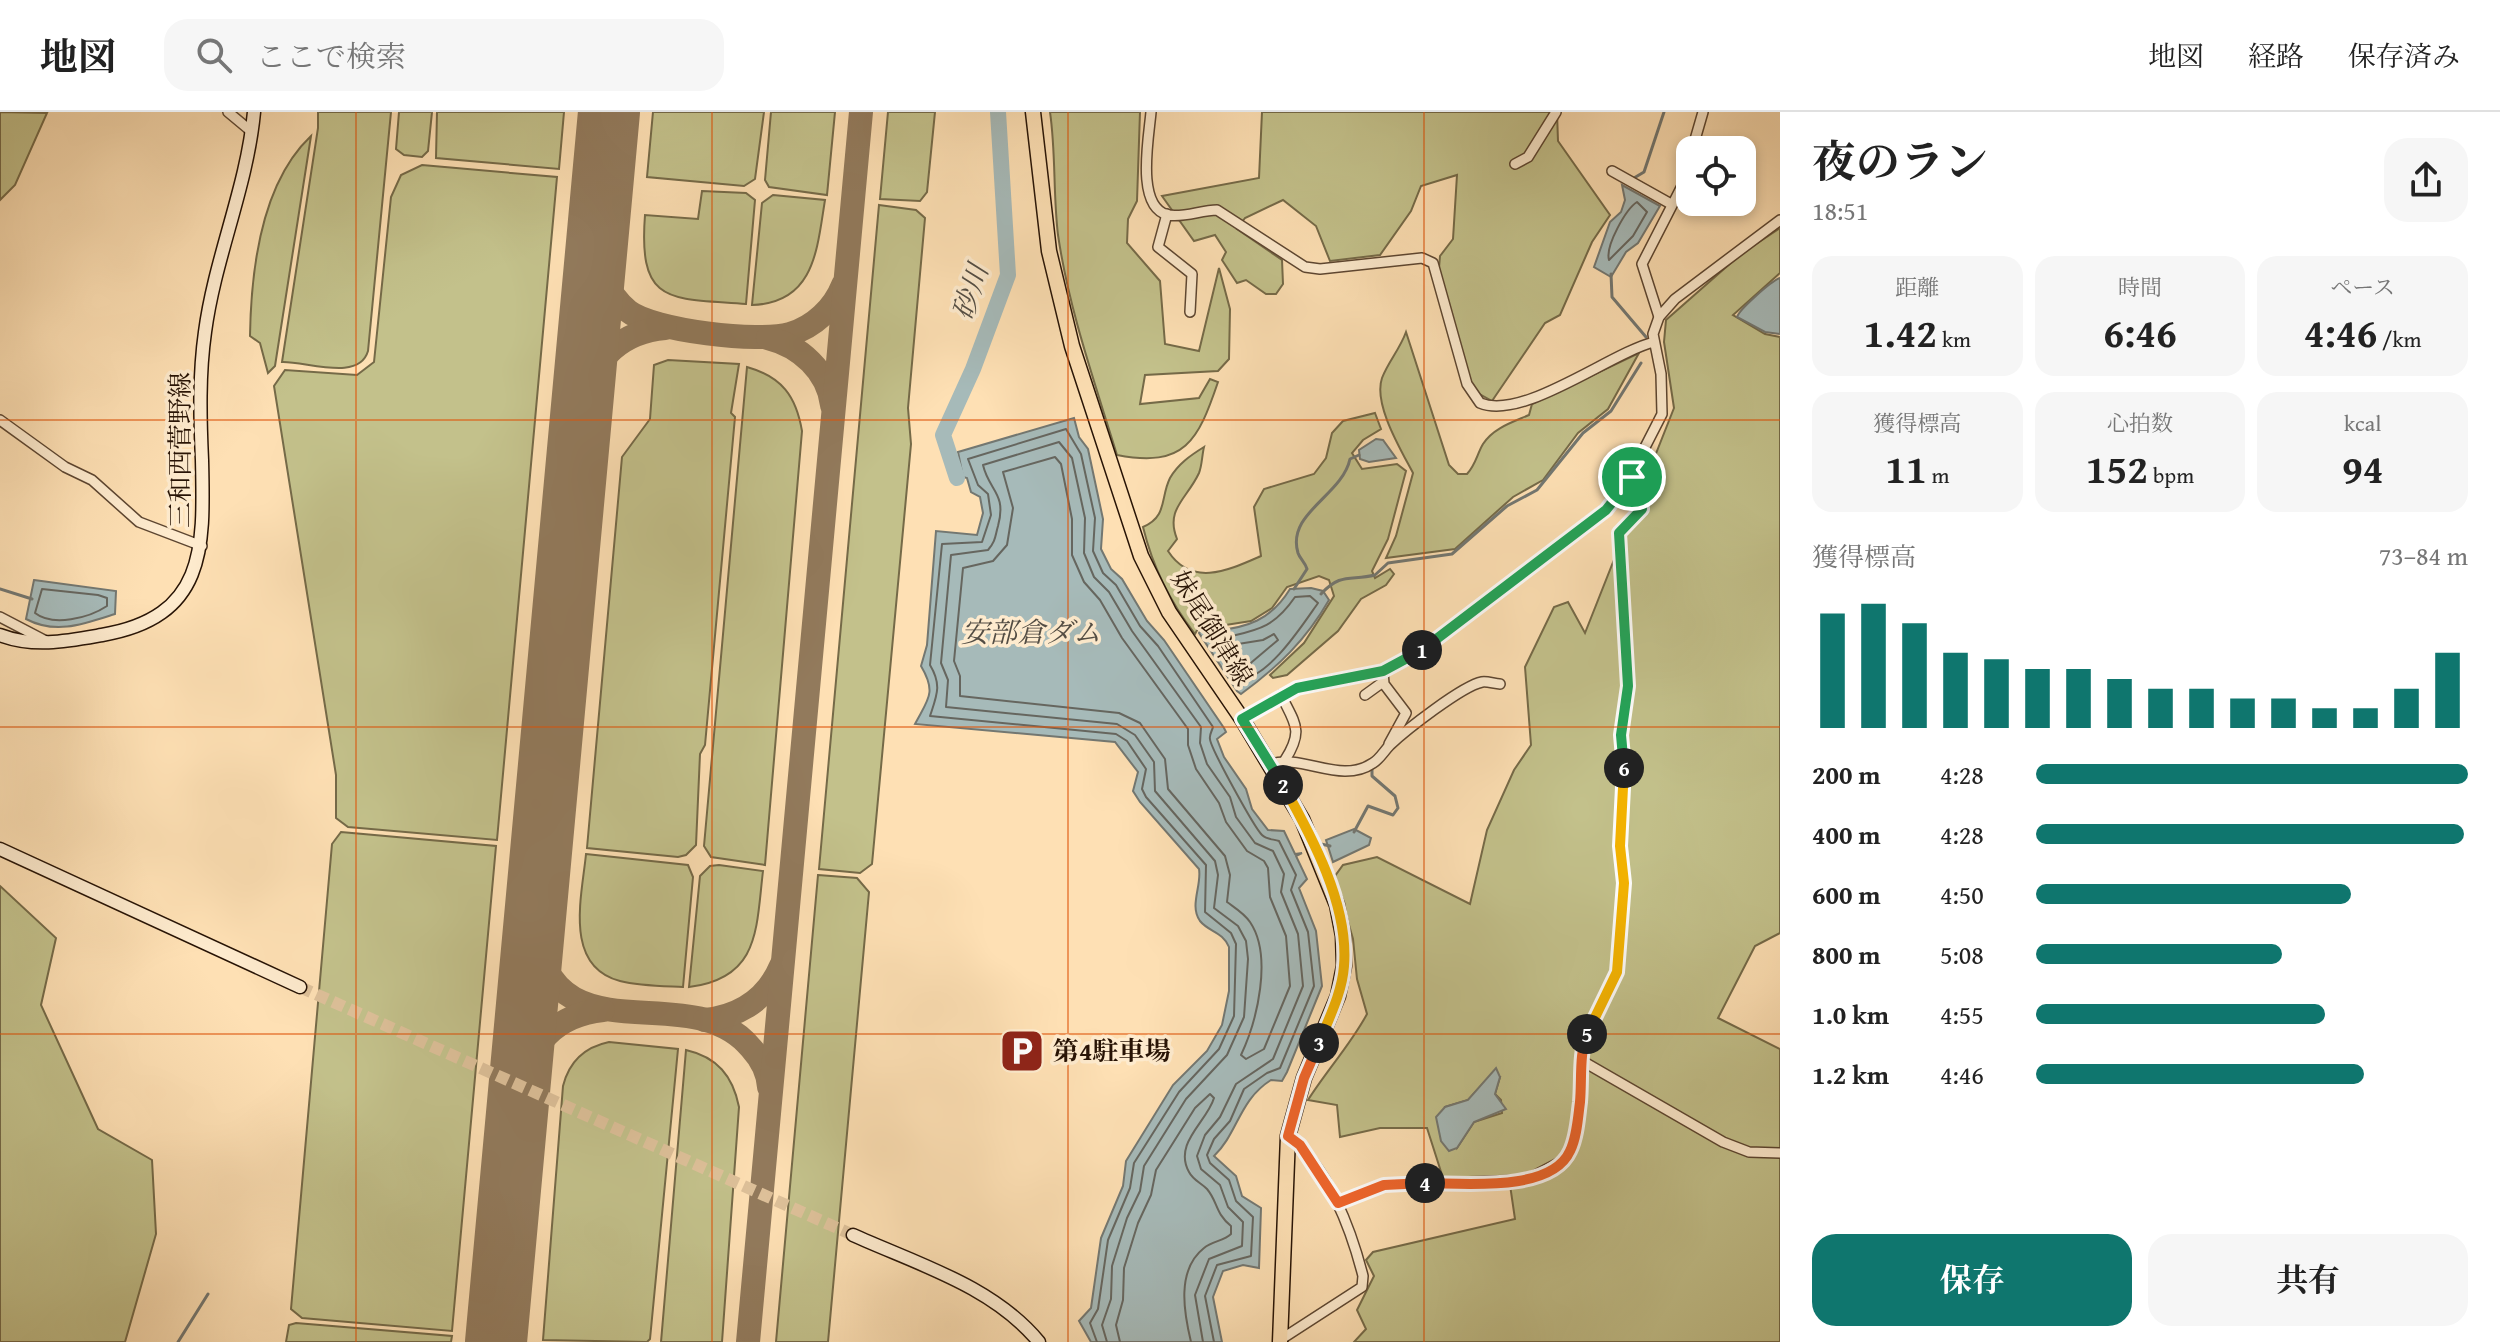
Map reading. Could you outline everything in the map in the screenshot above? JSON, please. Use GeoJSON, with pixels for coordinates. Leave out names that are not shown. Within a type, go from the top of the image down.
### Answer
{"type":"FeatureCollection","features":[{"type":"Feature","properties":{"kind":"main road","name":"三和西菅野線"},"geometry":{"type":"LineString","coordinates":[[0,635],[49,643],[123,632],[152,620],[179,598],[190,581],[202,546],[201,375],[205,333],[212,290],[252,132],[254,112]]}},
{"type":"Feature","properties":{"kind":"main road","name":"妹尾御津線"},"geometry":{"type":"LineString","coordinates":[[1033,112],[1049,251],[1072,346],[1128,519],[1169,612],[1242,719],[1278,762],[1337,905],[1343,936],[1344,966],[1338,996],[1304,1078],[1288,1136],[1280,1341]]}},
{"type":"Feature","properties":{"kind":"main road"},"geometry":{"type":"LineString","coordinates":[[0,849],[300,987]]}},
{"type":"Feature","properties":{"kind":"main road"},"geometry":{"type":"LineString","coordinates":[[853,1235],[978,1292],[1014,1316],[1039,1342]]}},
{"type":"Feature","properties":{"kind":"street"},"geometry":{"type":"LineString","coordinates":[[228,112],[252,132]]}},
{"type":"Feature","properties":{"kind":"street"},"geometry":{"type":"LineString","coordinates":[[1151,112],[1148,192],[1154,206],[1167,214],[1217,210],[1295,261],[1320,269],[1428,259],[1438,275],[1472,397],[1490,407],[1556,389],[1654,342]]}},
{"type":"Feature","properties":{"kind":"street"},"geometry":{"type":"LineString","coordinates":[[1515,164],[1528,157],[1556,112]]}},
{"type":"Feature","properties":{"kind":"street"},"geometry":{"type":"LineString","coordinates":[[1696,136],[1703,112]]}},
{"type":"Feature","properties":{"kind":"street"},"geometry":{"type":"LineString","coordinates":[[1612,171],[1671,204]]}},
{"type":"Feature","properties":{"kind":"street"},"geometry":{"type":"LineString","coordinates":[[1365,695],[1383,676],[1413,657],[1606,510],[1632,477],[1662,414],[1661,374],[1654,342],[1659,317],[1642,264],[1676,196]]}},
{"type":"Feature","properties":{"kind":"street"},"geometry":{"type":"LineString","coordinates":[[1167,214],[1158,247],[1192,274],[1190,312]]}},
{"type":"Feature","properties":{"kind":"street"},"geometry":{"type":"LineString","coordinates":[[1659,317],[1675,299],[1780,220]]}},
{"type":"Feature","properties":{"kind":"street"},"geometry":{"type":"LineString","coordinates":[[0,420],[65,467],[84,474],[139,522],[202,546]]}},
{"type":"Feature","properties":{"kind":"street"},"geometry":{"type":"LineString","coordinates":[[1338,1203],[1384,1185],[1526,1180],[1558,1165],[1571,1149],[1584,1062],[1582,1046],[1613,984],[1620,943],[1624,763],[1621,735],[1628,686],[1619,533],[1642,509],[1640,484],[1632,477]]}},
{"type":"Feature","properties":{"kind":"street"},"geometry":{"type":"LineString","coordinates":[[0,617],[49,643]]}},
{"type":"Feature","properties":{"kind":"street"},"geometry":{"type":"LineString","coordinates":[[1242,719],[1297,688],[1383,676]]}},
{"type":"Feature","properties":{"kind":"street"},"geometry":{"type":"LineString","coordinates":[[1383,676],[1406,713],[1385,750]]}},
{"type":"Feature","properties":{"kind":"street"},"geometry":{"type":"LineString","coordinates":[[1278,762],[1335,771],[1374,763],[1406,731],[1465,691],[1482,682],[1500,684]]}},
{"type":"Feature","properties":{"kind":"street"},"geometry":{"type":"LineString","coordinates":[[1278,762],[1297,741],[1298,730],[1281,695]]}},
{"type":"Feature","properties":{"kind":"street"},"geometry":{"type":"LineString","coordinates":[[1584,1062],[1723,1142],[1749,1152],[1780,1153]]}},
{"type":"Feature","properties":{"kind":"street"},"geometry":{"type":"LineString","coordinates":[[1280,1341],[1362,1287],[1359,1260],[1338,1203],[1300,1145],[1288,1136]]}},
{"type":"Feature","properties":{"kind":"shaded area"},"geometry":{"type":"Polygon","coordinates":[[[0,112],[47,113],[15,185],[0,200],[0,112]]]}},
{"type":"Feature","properties":{"kind":"shaded area"},"geometry":{"type":"Polygon","coordinates":[[[318,112],[391,112],[368,351],[363,360],[343,368],[282,362],[318,112]]]}},
{"type":"Feature","properties":{"kind":"shaded area"},"geometry":{"type":"Polygon","coordinates":[[[399,112],[432,112],[428,151],[422,157],[404,155],[396,149],[399,112]]]}},
{"type":"Feature","properties":{"kind":"shaded area"},"geometry":{"type":"Polygon","coordinates":[[[437,112],[564,112],[559,169],[436,158],[437,112]]]}},
{"type":"Feature","properties":{"kind":"shaded area"},"geometry":{"type":"Polygon","coordinates":[[[653,112],[764,112],[755,179],[744,186],[647,177],[653,112]]]}},
{"type":"Feature","properties":{"kind":"shaded area"},"geometry":{"type":"Polygon","coordinates":[[[771,112],[835,112],[827,195],[769,187],[765,180],[771,112]]]}},
{"type":"Feature","properties":{"kind":"shaded area"},"geometry":{"type":"Polygon","coordinates":[[[888,112],[935,112],[927,192],[920,201],[880,199],[888,112]]]}},
{"type":"Feature","properties":{"kind":"shaded area"},"geometry":{"type":"Polygon","coordinates":[[[1050,112],[1140,112],[1137,201],[1128,219],[1127,243],[1160,281],[1165,344],[1199,351],[1219,268],[1230,309],[1229,359],[1218,371],[1145,375],[1140,404],[1199,398],[1210,379],[1218,382],[1195,434],[1186,446],[1174,453],[1140,458],[1117,455],[1083,346],[1063,263],[1056,220],[1050,112]]]}},
{"type":"Feature","properties":{"kind":"shaded area"},"geometry":{"type":"Polygon","coordinates":[[[1262,112],[1557,112],[1558,141],[1610,215],[1592,242],[1560,315],[1545,323],[1492,401],[1476,392],[1469,380],[1439,268],[1440,256],[1453,239],[1457,175],[1421,186],[1411,211],[1380,255],[1330,261],[1316,226],[1283,200],[1245,218],[1237,229],[1282,260],[1283,284],[1276,294],[1266,294],[1246,280],[1237,283],[1222,260],[1226,252],[1215,235],[1194,241],[1162,196],[1259,178],[1262,112]]]}},
{"type":"Feature","properties":{"kind":"shaded area"},"geometry":{"type":"Polygon","coordinates":[[[311,136],[275,366],[268,373],[260,343],[250,336],[253,284],[262,229],[281,178],[294,155],[311,136]]]}},
{"type":"Feature","properties":{"kind":"shaded area"},"geometry":{"type":"Polygon","coordinates":[[[422,165],[557,177],[497,840],[348,827],[336,818],[336,775],[274,386],[285,370],[357,375],[374,362],[391,197],[401,175],[422,165]]]}},
{"type":"Feature","properties":{"kind":"shaded area"},"geometry":{"type":"Polygon","coordinates":[[[702,191],[746,193],[755,200],[746,304],[679,297],[664,291],[654,282],[647,266],[645,215],[698,219],[702,191]]]}},
{"type":"Feature","properties":{"kind":"shaded area"},"geometry":{"type":"Polygon","coordinates":[[[773,195],[825,200],[819,237],[809,270],[801,284],[789,295],[773,302],[752,305],[762,203],[773,195]]]}},
{"type":"Feature","properties":{"kind":"shaded area"},"geometry":{"type":"Polygon","coordinates":[[[879,205],[916,210],[925,218],[908,408],[911,444],[872,864],[860,873],[819,869],[879,205]]]}},
{"type":"Feature","properties":{"kind":"shaded area"},"geometry":{"type":"Polygon","coordinates":[[[1780,228],[1780,273],[1733,315],[1765,334],[1780,337],[1780,933],[1755,946],[1718,1018],[1780,1049],[1780,1342],[1354,1342],[1366,1329],[1357,1310],[1374,1276],[1366,1260],[1373,1252],[1515,1219],[1509,1178],[1443,1178],[1427,1128],[1380,1128],[1340,1137],[1337,1105],[1308,1100],[1367,1014],[1357,979],[1353,939],[1335,876],[1343,865],[1377,857],[1470,904],[1487,830],[1514,770],[1531,745],[1525,667],[1554,607],[1568,602],[1585,633],[1674,408],[1664,342],[1666,320],[1741,254],[1780,228]],[[1489,1077],[1468,1100],[1445,1107],[1457,1148],[1474,1122],[1502,1113],[1501,1100],[1495,1094],[1500,1077],[1489,1077]]]}},
{"type":"Feature","properties":{"kind":"shaded area"},"geometry":{"type":"Polygon","coordinates":[[[1406,332],[1449,465],[1458,474],[1467,474],[1487,438],[1529,415],[1532,404],[1639,353],[1608,409],[1578,433],[1543,480],[1513,497],[1455,549],[1386,558],[1396,536],[1413,473],[1390,427],[1380,389],[1382,378],[1406,332]]]}},
{"type":"Feature","properties":{"kind":"shaded area"},"geometry":{"type":"Polygon","coordinates":[[[668,360],[739,364],[731,413],[735,417],[705,745],[700,754],[696,845],[686,855],[678,857],[587,848],[622,457],[650,419],[654,365],[668,360]]]}},
{"type":"Feature","properties":{"kind":"shaded area"},"geometry":{"type":"Polygon","coordinates":[[[747,367],[770,376],[785,390],[796,408],[802,431],[765,865],[711,857],[704,846],[747,367]]]}},
{"type":"Feature","properties":{"kind":"shaded area"},"geometry":{"type":"Polygon","coordinates":[[[1375,413],[1381,429],[1363,440],[1352,453],[1362,469],[1397,464],[1406,471],[1388,539],[1372,571],[1375,578],[1390,569],[1394,574],[1386,585],[1361,599],[1338,631],[1287,675],[1273,678],[1270,675],[1304,643],[1334,596],[1329,580],[1319,576],[1287,587],[1272,608],[1251,621],[1213,627],[1202,621],[1195,634],[1163,584],[1143,527],[1160,512],[1167,485],[1177,468],[1204,447],[1199,473],[1176,512],[1174,529],[1177,539],[1168,551],[1188,569],[1200,573],[1224,570],[1261,556],[1254,507],[1264,489],[1314,474],[1326,458],[1332,433],[1343,421],[1375,413]]]}},
{"type":"Feature","properties":{"kind":"shaded area"},"geometry":{"type":"Polygon","coordinates":[[[341,832],[496,846],[452,1331],[302,1318],[291,1309],[332,844],[341,832]]]}},
{"type":"Feature","properties":{"kind":"shaded area"},"geometry":{"type":"Polygon","coordinates":[[[586,854],[688,865],[693,877],[683,987],[620,981],[602,973],[590,961],[580,928],[586,854]]]}},
{"type":"Feature","properties":{"kind":"shaded area"},"geometry":{"type":"Polygon","coordinates":[[[710,866],[763,871],[755,931],[742,962],[730,973],[712,982],[689,987],[700,876],[710,866]]]}},
{"type":"Feature","properties":{"kind":"shaded area"},"geometry":{"type":"Polygon","coordinates":[[[818,875],[857,878],[869,892],[828,1342],[776,1342],[818,875]]]}},
{"type":"Feature","properties":{"kind":"shaded area"},"geometry":{"type":"Polygon","coordinates":[[[0,886],[56,938],[41,1005],[98,1129],[152,1160],[156,1234],[125,1342],[0,1342],[0,886]]]}},
{"type":"Feature","properties":{"kind":"shaded area"},"geometry":{"type":"Polygon","coordinates":[[[609,1042],[678,1049],[650,1339],[647,1342],[543,1340],[563,1086],[569,1070],[579,1057],[609,1042]]]}},
{"type":"Feature","properties":{"kind":"shaded area"},"geometry":{"type":"Polygon","coordinates":[[[686,1050],[707,1058],[722,1070],[733,1086],[739,1107],[722,1342],[661,1342],[686,1050]]]}},
{"type":"Feature","properties":{"kind":"shaded area"},"geometry":{"type":"Polygon","coordinates":[[[296,1323],[452,1336],[451,1342],[286,1342],[289,1325],[296,1323]]]}},
{"type":"Feature","properties":{"kind":"water"},"geometry":{"type":"Polygon","coordinates":[[[1622,185],[1660,206],[1638,243],[1626,252],[1611,277],[1594,267],[1610,222],[1621,212],[1625,200],[1622,185]]]}},
{"type":"Feature","properties":{"kind":"water"},"geometry":{"type":"Polygon","coordinates":[[[1780,278],[1780,334],[1765,332],[1737,317],[1756,296],[1780,278]]]}},
{"type":"Feature","properties":{"kind":"water","name":"安部倉ダム"},"geometry":{"type":"Polygon","coordinates":[[[1074,418],[1079,437],[1088,449],[1103,519],[1101,549],[1111,569],[1122,579],[1147,621],[1164,640],[1224,728],[1226,732],[1217,739],[1224,757],[1246,789],[1252,809],[1268,830],[1284,831],[1295,854],[1302,853],[1296,856],[1307,879],[1299,888],[1316,931],[1322,986],[1287,1072],[1282,1081],[1271,1080],[1252,1097],[1214,1156],[1236,1176],[1242,1196],[1261,1208],[1259,1268],[1243,1265],[1223,1271],[1213,1297],[1222,1342],[1091,1342],[1079,1321],[1091,1308],[1101,1238],[1123,1186],[1126,1161],[1173,1085],[1207,1051],[1222,1025],[1229,991],[1229,947],[1197,915],[1199,869],[1140,802],[1133,791],[1138,772],[1115,742],[915,724],[930,690],[921,666],[927,645],[936,531],[977,535],[983,513],[980,497],[971,492],[967,478],[963,477],[958,452],[1074,418]]]}},
{"type":"Feature","properties":{"kind":"water"},"geometry":{"type":"Polygon","coordinates":[[[1376,439],[1383,440],[1396,458],[1369,462],[1360,459],[1359,450],[1376,439]]]}},
{"type":"Feature","properties":{"kind":"water"},"geometry":{"type":"Polygon","coordinates":[[[34,580],[116,591],[115,614],[70,626],[37,624],[26,619],[34,580]]]}},
{"type":"Feature","properties":{"kind":"water"},"geometry":{"type":"Polygon","coordinates":[[[1290,589],[1323,591],[1329,600],[1311,628],[1267,674],[1241,694],[1199,633],[1204,625],[1213,631],[1247,625],[1275,608],[1290,589]]]}},
{"type":"Feature","properties":{"kind":"water"},"geometry":{"type":"Polygon","coordinates":[[[1354,829],[1371,838],[1369,845],[1333,862],[1326,840],[1354,829]]]}},
{"type":"Feature","properties":{"kind":"water"},"geometry":{"type":"Polygon","coordinates":[[[1496,1068],[1500,1077],[1495,1094],[1506,1109],[1474,1122],[1457,1148],[1449,1151],[1441,1141],[1436,1117],[1445,1107],[1468,1100],[1496,1068]]]}},
{"type":"Feature","properties":{"kind":"waterway","name":"砂川"},"geometry":{"type":"LineString","coordinates":[[957,478],[943,435],[973,369],[1008,275],[998,112]]}},
{"type":"Feature","properties":{"kind":"waterway"},"geometry":{"type":"LineString","coordinates":[[1634,178],[1644,172],[1664,112]]}},
{"type":"Feature","properties":{"kind":"waterway"},"geometry":{"type":"LineString","coordinates":[[1611,274],[1612,297],[1646,337]]}},
{"type":"Feature","properties":{"kind":"waterway"},"geometry":{"type":"LineString","coordinates":[[1321,594],[1341,580],[1375,575],[1388,563],[1452,554],[1507,506],[1537,490],[1583,433],[1611,411],[1641,363]]}},
{"type":"Feature","properties":{"kind":"waterway"},"geometry":{"type":"LineString","coordinates":[[1294,589],[1307,569],[1298,553],[1296,539],[1300,527],[1307,515],[1337,484],[1350,459],[1359,455]]}},
{"type":"Feature","properties":{"kind":"waterway"},"geometry":{"type":"LineString","coordinates":[[0,589],[32,599]]}},
{"type":"Feature","properties":{"kind":"waterway"},"geometry":{"type":"LineString","coordinates":[[1354,832],[1368,806],[1393,815],[1398,808],[1395,796],[1372,776],[1372,769]]}},
{"type":"Feature","properties":{"kind":"waterway"},"geometry":{"type":"LineString","coordinates":[[1321,844],[1330,846]]}},
{"type":"Feature","properties":{"kind":"waterway"},"geometry":{"type":"LineString","coordinates":[[178,1342],[208,1294]]}},
{"type":"Feature","properties":{"kind":"taxiway"},"geometry":{"type":"LineString","coordinates":[[748,1342],[861,112]]}},
{"type":"Feature","properties":{"kind":"taxiway"},"geometry":{"type":"LineString","coordinates":[[597,240],[605,279],[620,304],[641,318],[682,329],[732,336],[790,334],[822,316],[843,285]]}},
{"type":"Feature","properties":{"kind":"taxiway"},"geometry":{"type":"LineString","coordinates":[[583,397],[596,370],[613,349],[636,335],[665,328]]}},
{"type":"Feature","properties":{"kind":"taxiway"},"geometry":{"type":"LineString","coordinates":[[768,338],[791,347],[810,362],[825,381],[832,405]]}},
{"type":"Feature","properties":{"kind":"taxiway"},"geometry":{"type":"LineString","coordinates":[[534,923],[545,967],[565,993],[593,1006],[693,1017],[725,1027],[758,1057],[766,1071],[769,1087]]}},
{"type":"Feature","properties":{"kind":"taxiway"},"geometry":{"type":"LineString","coordinates":[[705,1020],[730,1015],[751,1004],[768,988],[781,966]]}},
{"type":"Feature","properties":{"kind":"taxiway"},"geometry":{"type":"LineString","coordinates":[[519,1088],[530,1058],[548,1034],[571,1018],[603,1010]]}},
{"type":"Feature","properties":{"kind":"runway"},"geometry":{"type":"LineString","coordinates":[[496,1342],[609,112]]}},
{"type":"Feature","properties":{"kind":"tunnel"},"geometry":{"type":"LineString","coordinates":[[300,987],[853,1235]]}},
{"type":"Feature","properties":{"kind":"place","name":"第4駐車場"},"geometry":{"type":"Point","coordinates":[1022,1051]}},
{"type":"Feature","properties":{"kind":"route"},"geometry":{"type":"LineString","coordinates":[[1632,477],[1640,484],[1642,509],[1619,533],[1628,686],[1621,735],[1624,763],[1620,846],[1624,883],[1620,943],[1613,984],[1582,1046],[1584,1062],[1571,1149],[1558,1165],[1526,1180],[1489,1184],[1384,1185],[1365,1189],[1338,1203],[1300,1145],[1288,1136],[1304,1078],[1338,996],[1344,966],[1343,936],[1337,905],[1302,819],[1242,719],[1258,707],[1297,688],[1383,671],[1413,657],[1606,510],[1619,498],[1632,477]]}}]}
